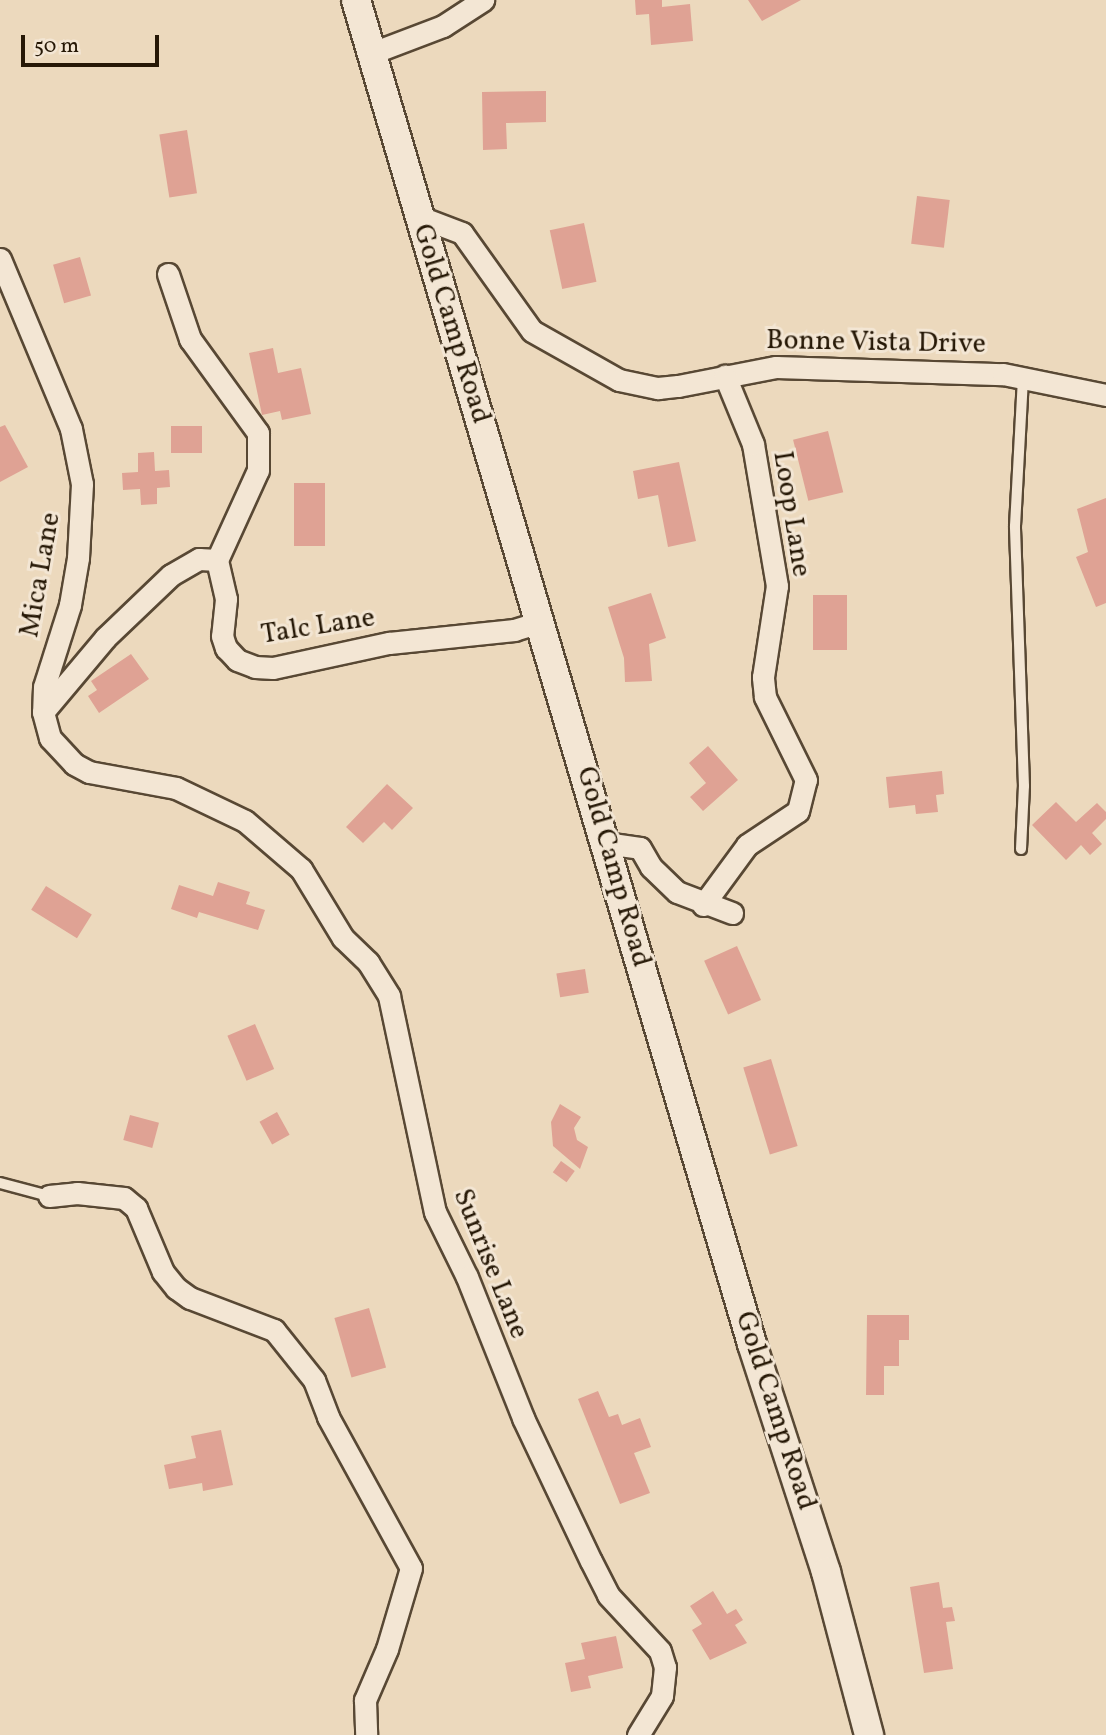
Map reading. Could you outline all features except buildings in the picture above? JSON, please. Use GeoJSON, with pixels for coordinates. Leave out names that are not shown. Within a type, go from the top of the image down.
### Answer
{"type":"FeatureCollection","features":[{"type":"Feature","properties":{"kind":"street","name":"Gold Camp Road"},"geometry":{"type":"LineString","coordinates":[[356,0],[752,1344],[826,1572],[869,1735]]}},
{"type":"Feature","properties":{"kind":"street"},"geometry":{"type":"LineString","coordinates":[[372,54],[443,26],[483,0]]}},
{"type":"Feature","properties":{"kind":"street","name":"Bonne Vista Drive"},"geometry":{"type":"LineString","coordinates":[[419,217],[462,233],[532,331],[587,365],[619,380],[659,388],[776,367],[1023,376],[1106,395]]}},
{"type":"Feature","properties":{"kind":"street","name":"Mica Lane"},"geometry":{"type":"LineString","coordinates":[[0,259],[71,429],[82,484],[78,558],[63,632],[44,687],[43,712],[50,738],[74,764],[111,777],[176,788],[245,821]]}},
{"type":"Feature","properties":{"kind":"street"},"geometry":{"type":"LineString","coordinates":[[43,712],[105,638],[171,575],[186,563],[217,560],[258,470],[258,433],[190,339],[168,274]]}},
{"type":"Feature","properties":{"kind":"street","name":"Loop Lane"},"geometry":{"type":"LineString","coordinates":[[703,905],[747,845],[798,811],[806,780],[765,697],[763,677],[777,586],[753,444],[724,376]]}},
{"type":"Feature","properties":{"kind":"street","name":"Talc Lane"},"geometry":{"type":"LineString","coordinates":[[217,560],[226,599],[222,636],[226,648],[255,667],[273,668],[389,643],[514,630],[541,622]]}},
{"type":"Feature","properties":{"kind":"street","name":"Sunrise Lane"},"geometry":{"type":"LineString","coordinates":[[245,821],[301,869],[343,938],[368,962],[389,996],[435,1212],[467,1277],[523,1418],[608,1595],[660,1651],[665,1675],[662,1696],[638,1735]]}},
{"type":"Feature","properties":{"kind":"street"},"geometry":{"type":"LineString","coordinates":[[604,843],[639,848],[663,881],[703,905],[732,913]]}},
{"type":"Feature","properties":{"kind":"street"},"geometry":{"type":"LineString","coordinates":[[49,1196],[124,1198],[136,1208],[163,1272],[176,1288],[190,1298],[274,1330],[314,1380],[328,1417],[411,1567],[387,1649],[365,1700],[366,1735]]}},
{"type":"Feature","properties":{"kind":"lane"},"geometry":{"type":"LineString","coordinates":[[1021,849],[1024,786],[1016,526],[1023,376]]}},
{"type":"Feature","properties":{"kind":"lane"},"geometry":{"type":"LineString","coordinates":[[0,1183],[49,1196]]}}]}
